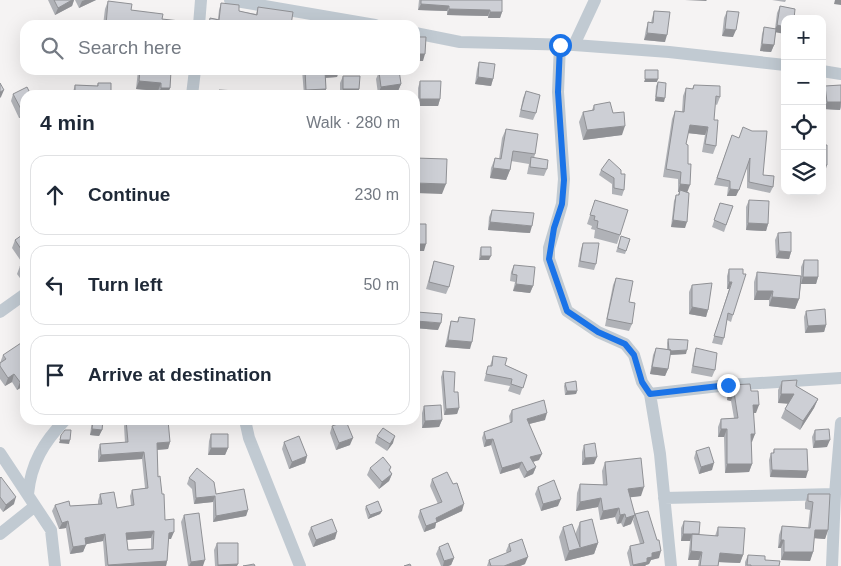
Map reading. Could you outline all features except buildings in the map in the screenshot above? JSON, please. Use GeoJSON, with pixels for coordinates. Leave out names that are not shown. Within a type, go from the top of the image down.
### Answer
{"type":"FeatureCollection","features":[{"type":"Feature","properties":{"kind":"street"},"geometry":{"type":"LineString","coordinates":[[199,20],[201,0]]}},
{"type":"Feature","properties":{"kind":"street"},"geometry":{"type":"LineString","coordinates":[[230,0],[346,20]]}},
{"type":"Feature","properties":{"kind":"street"},"geometry":{"type":"LineString","coordinates":[[574,45],[595,0]]}},
{"type":"Feature","properties":{"kind":"street"},"geometry":{"type":"LineString","coordinates":[[420,34],[460,42],[522,42],[574,45],[670,52],[781,65]]}},
{"type":"Feature","properties":{"kind":"street"},"geometry":{"type":"LineString","coordinates":[[560,45],[558,92],[564,180],[562,204],[551,241],[549,259],[567,311],[598,332],[625,344],[634,355],[642,382],[650,394],[664,498],[670,566]]}},
{"type":"Feature","properties":{"kind":"street"},"geometry":{"type":"LineString","coordinates":[[826,72],[841,74]]}},
{"type":"Feature","properties":{"kind":"street"},"geometry":{"type":"LineString","coordinates":[[193,90],[194,75]]}},
{"type":"Feature","properties":{"kind":"street"},"geometry":{"type":"LineString","coordinates":[[0,312],[20,298]]}},
{"type":"Feature","properties":{"kind":"street"},"geometry":{"type":"LineString","coordinates":[[650,394],[728,385],[841,378]]}},
{"type":"Feature","properties":{"kind":"street"},"geometry":{"type":"LineString","coordinates":[[832,566],[834,494],[841,423]]}},
{"type":"Feature","properties":{"kind":"street"},"geometry":{"type":"LineString","coordinates":[[28,494],[30,474],[35,459],[60,425]]}},
{"type":"Feature","properties":{"kind":"street"},"geometry":{"type":"LineString","coordinates":[[246,425],[249,438],[300,566]]}},
{"type":"Feature","properties":{"kind":"street"},"geometry":{"type":"LineString","coordinates":[[0,454],[51,530],[55,566]]}},
{"type":"Feature","properties":{"kind":"street"},"geometry":{"type":"LineString","coordinates":[[664,498],[834,494]]}},
{"type":"Feature","properties":{"kind":"street"},"geometry":{"type":"LineString","coordinates":[[0,534],[35,506]]}},
{"type":"Feature","properties":{"kind":"route"},"geometry":{"type":"LineString","coordinates":[[560,45],[558,92],[564,180],[562,204],[549,248],[549,259],[567,311],[598,332],[625,344],[634,355],[642,382],[650,394],[728,385]]}}]}
